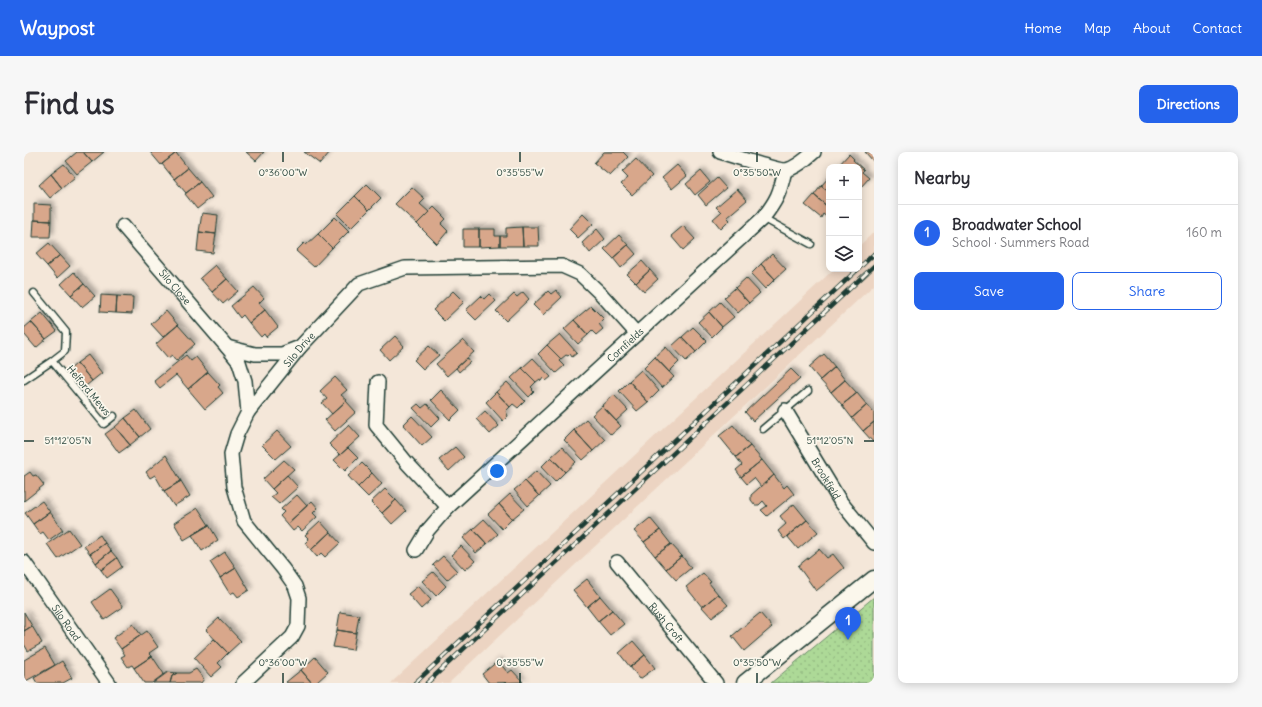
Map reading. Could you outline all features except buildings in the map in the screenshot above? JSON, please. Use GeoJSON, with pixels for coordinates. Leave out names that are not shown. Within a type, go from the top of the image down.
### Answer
{"type":"FeatureCollection","features":[{"type":"Feature","properties":{"kind":"street"},"geometry":{"type":"LineString","coordinates":[[720,152],[785,170],[801,163],[814,152]]}},
{"type":"Feature","properties":{"kind":"street","name":"Cornfields"},"geometry":{"type":"LineString","coordinates":[[416,550],[428,530],[448,507],[763,218],[776,201],[785,170]]}},
{"type":"Feature","properties":{"kind":"street","name":"Silo Close"},"geometry":{"type":"LineString","coordinates":[[123,226],[228,347],[239,362],[245,381],[248,412]]}},
{"type":"Feature","properties":{"kind":"street","name":"Silo Drive"},"geometry":{"type":"LineString","coordinates":[[243,683],[292,637],[298,626],[300,598],[295,586],[283,568],[244,521],[234,487],[230,454],[237,434],[248,412],[300,348],[359,284],[405,268],[562,266],[580,274],[601,294],[637,334]]}},
{"type":"Feature","properties":{"kind":"street"},"geometry":{"type":"LineString","coordinates":[[228,347],[255,354],[282,354],[300,348]]}},
{"type":"Feature","properties":{"kind":"street"},"geometry":{"type":"LineString","coordinates":[[378,382],[376,425],[448,507]]}},
{"type":"Feature","properties":{"kind":"street","name":"Brookfield"},"geometry":{"type":"LineString","coordinates":[[785,410],[840,501],[874,543]]}},
{"type":"Feature","properties":{"kind":"street","name":"Silo Road"},"geometry":{"type":"LineString","coordinates":[[24,562],[109,683]]}},
{"type":"Feature","properties":{"kind":"street","name":"Rush Croft"},"geometry":{"type":"LineString","coordinates":[[617,562],[716,683]]}},
{"type":"Feature","properties":{"kind":"street"},"geometry":{"type":"LineString","coordinates":[[745,683],[874,579]]}},
{"type":"Feature","properties":{"kind":"lane"},"geometry":{"type":"LineString","coordinates":[[763,218],[811,244]]}},
{"type":"Feature","properties":{"kind":"lane","name":"Helford Mews"},"geometry":{"type":"LineString","coordinates":[[24,380],[65,351],[66,332],[34,293]]}},
{"type":"Feature","properties":{"kind":"lane","name":"Helford Mews"},"geometry":{"type":"LineString","coordinates":[[52,360],[104,424],[114,416]]}},
{"type":"Feature","properties":{"kind":"lane"},"geometry":{"type":"LineString","coordinates":[[763,429],[808,391]]}},
{"type":"Feature","properties":{"kind":"shaded area"},"geometry":{"type":"Polygon","coordinates":[[[874,232],[874,285],[449,683],[391,683],[831,272],[862,272],[862,243],[874,232]]]}},
{"type":"Feature","properties":{"kind":"green space"},"geometry":{"type":"Polygon","coordinates":[[[874,597],[874,683],[771,683],[874,597]]]}},
{"type":"Feature","properties":{"kind":"railway"},"geometry":{"type":"LineString","coordinates":[[862,265],[874,254]]}},
{"type":"Feature","properties":{"kind":"railway"},"geometry":{"type":"LineString","coordinates":[[427,683],[874,266]]}},
{"type":"Feature","properties":{"kind":"railway"},"geometry":{"type":"LineString","coordinates":[[415,683],[855,272]]}},
{"type":"Feature","properties":{"kind":"place","name":"Broadwater School"},"geometry":{"type":"Point","coordinates":[848,640]}}]}
